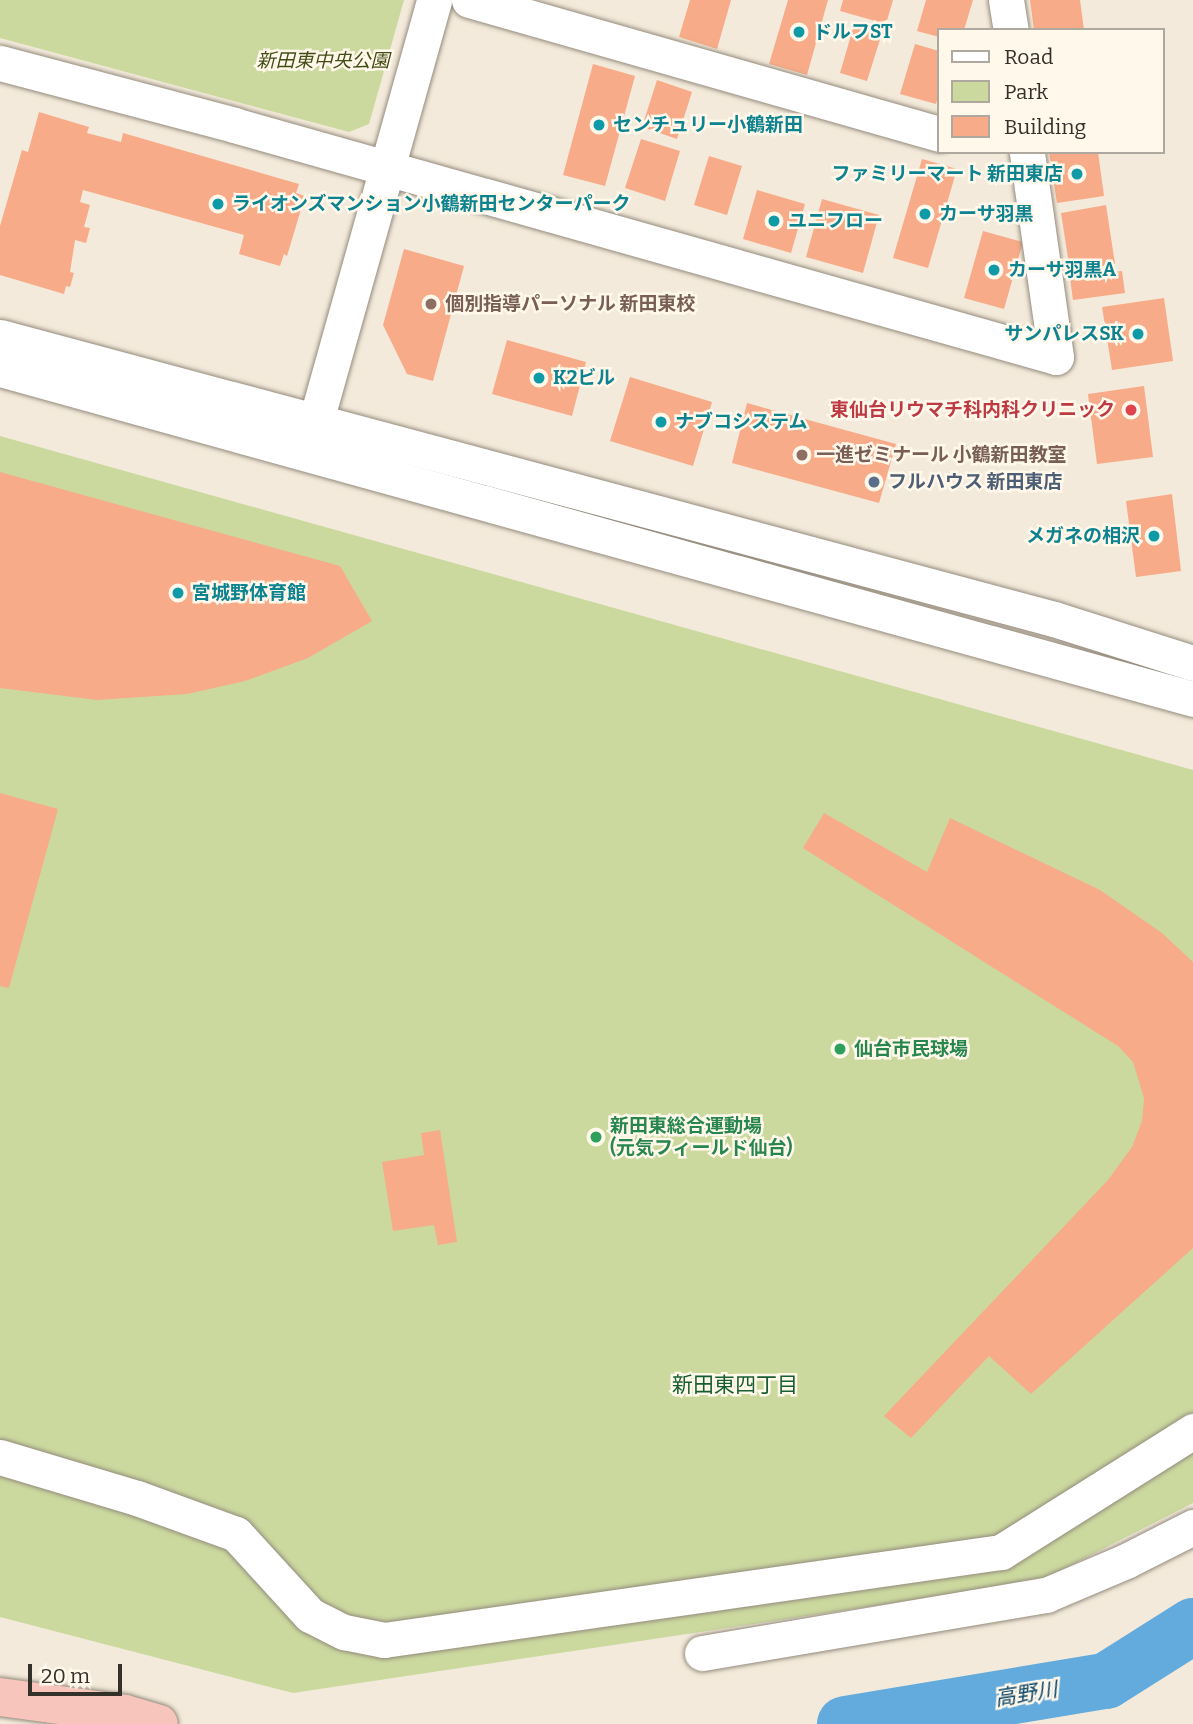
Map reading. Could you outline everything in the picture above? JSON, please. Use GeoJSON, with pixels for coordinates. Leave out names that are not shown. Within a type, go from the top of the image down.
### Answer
{"type":"FeatureCollection","features":[{"type":"Feature","properties":{"kind":"highway"},"geometry":{"type":"LineString","coordinates":[[0,1697],[62,1724]]}},
{"type":"Feature","properties":{"kind":"highway"},"geometry":{"type":"LineString","coordinates":[[0,1697],[125,1714],[159,1724]]}},
{"type":"Feature","properties":{"kind":"street"},"geometry":{"type":"LineString","coordinates":[[312,436],[434,0]]}},
{"type":"Feature","properties":{"kind":"street"},"geometry":{"type":"LineString","coordinates":[[469,0],[937,133]]}},
{"type":"Feature","properties":{"kind":"street"},"geometry":{"type":"LineString","coordinates":[[1006,0],[1010,28]]}},
{"type":"Feature","properties":{"kind":"street"},"geometry":{"type":"LineString","coordinates":[[0,63],[234,125],[1056,357],[1019,155]]}},
{"type":"Feature","properties":{"kind":"street"},"geometry":{"type":"LineString","coordinates":[[0,337],[312,436],[1193,699]]}},
{"type":"Feature","properties":{"kind":"street"},"geometry":{"type":"LineString","coordinates":[[0,369],[312,436],[1055,619],[1193,663]]}},
{"type":"Feature","properties":{"kind":"street"},"geometry":{"type":"LineString","coordinates":[[0,1457],[137,1498],[236,1534],[310,1615],[344,1632],[384,1640],[1001,1552],[1193,1431]]}},
{"type":"Feature","properties":{"kind":"street"},"geometry":{"type":"LineString","coordinates":[[702,1654],[1046,1595],[1126,1561],[1193,1527]]}},
{"type":"Feature","properties":{"kind":"green space","name":"新田東中央公園"},"geometry":{"type":"Polygon","coordinates":[[[0,0],[404,0],[369,124],[349,132],[0,38],[0,0]]]}},
{"type":"Feature","properties":{"kind":"green space","name":"新田東総合運動場 (元気フィールド仙台)"},"geometry":{"type":"Polygon","coordinates":[[[0,436],[1193,770],[1193,1503],[1040,1581],[293,1693],[0,1617],[0,436]]]}},
{"type":"Feature","properties":{"kind":"building"},"geometry":{"type":"Polygon","coordinates":[[[690,0],[731,0],[717,49],[679,37],[690,0]]]}},
{"type":"Feature","properties":{"kind":"building","name":"ドルフST"},"geometry":{"type":"Polygon","coordinates":[[[788,0],[828,0],[807,75],[769,64],[788,0]]]}},
{"type":"Feature","properties":{"kind":"building"},"geometry":{"type":"Polygon","coordinates":[[[843,0],[893,0],[886,24],[840,11],[843,0]]]}},
{"type":"Feature","properties":{"kind":"building"},"geometry":{"type":"Polygon","coordinates":[[[926,0],[973,0],[965,28],[937,28],[937,36],[917,31],[926,0]]]}},
{"type":"Feature","properties":{"kind":"building"},"geometry":{"type":"Polygon","coordinates":[[[1030,0],[1080,0],[1084,28],[1034,28],[1030,0]]]}},
{"type":"Feature","properties":{"kind":"building"},"geometry":{"type":"Polygon","coordinates":[[[854,25],[882,33],[867,81],[840,73],[854,25]]]}},
{"type":"Feature","properties":{"kind":"building"},"geometry":{"type":"Polygon","coordinates":[[[915,44],[937,50],[936,104],[900,94],[915,44]]]}},
{"type":"Feature","properties":{"kind":"building","name":"センチュリー小鶴新田"},"geometry":{"type":"Polygon","coordinates":[[[593,64],[635,76],[605,186],[563,175],[593,64]]]}},
{"type":"Feature","properties":{"kind":"building"},"geometry":{"type":"Polygon","coordinates":[[[657,80],[692,92],[677,139],[642,127],[657,80]]]}},
{"type":"Feature","properties":{"kind":"building","name":"ライオンズマンション小鶴新田センターパーク"},"geometry":{"type":"Polygon","coordinates":[[[39,112],[89,127],[87,133],[121,142],[123,133],[299,184],[296,193],[305,196],[287,256],[284,254],[280,266],[239,254],[244,235],[83,190],[80,202],[90,205],[84,227],[90,228],[86,243],[75,240],[70,272],[74,273],[70,287],[66,286],[64,294],[0,275],[0,226],[22,150],[28,152],[39,112]]]}},
{"type":"Feature","properties":{"kind":"building"},"geometry":{"type":"Polygon","coordinates":[[[641,139],[680,151],[665,201],[625,188],[641,139]]]}},
{"type":"Feature","properties":{"kind":"building","name":"ファミリーマート 新田東店"},"geometry":{"type":"Polygon","coordinates":[[[1049,154],[1098,154],[1104,196],[1057,203],[1049,154]]]}},
{"type":"Feature","properties":{"kind":"building"},"geometry":{"type":"Polygon","coordinates":[[[709,156],[742,166],[727,215],[694,205],[709,156]]]}},
{"type":"Feature","properties":{"kind":"building","name":"カーサ羽黒"},"geometry":{"type":"Polygon","coordinates":[[[922,159],[957,169],[928,268],[893,258],[922,159]]]}},
{"type":"Feature","properties":{"kind":"building","name":"ユニフロー"},"geometry":{"type":"Polygon","coordinates":[[[757,190],[805,204],[791,253],[743,239],[757,190]]]}},
{"type":"Feature","properties":{"kind":"building"},"geometry":{"type":"Polygon","coordinates":[[[822,199],[879,215],[863,273],[806,257],[822,199]]]}},
{"type":"Feature","properties":{"kind":"building"},"geometry":{"type":"Polygon","coordinates":[[[1106,205],[1115,264],[1070,271],[1061,213],[1106,205]]]}},
{"type":"Feature","properties":{"kind":"building","name":"カーサ羽黒A"},"geometry":{"type":"Polygon","coordinates":[[[983,231],[1023,242],[1004,309],[964,298],[983,231]]]}},
{"type":"Feature","properties":{"kind":"building"},"geometry":{"type":"Polygon","coordinates":[[[404,249],[464,266],[433,381],[407,374],[383,325],[404,249]]]}},
{"type":"Feature","properties":{"kind":"building"},"geometry":{"type":"Polygon","coordinates":[[[1122,271],[1125,293],[1073,300],[1070,278],[1122,271]]]}},
{"type":"Feature","properties":{"kind":"building","name":"サンパレスSK"},"geometry":{"type":"Polygon","coordinates":[[[1164,298],[1173,361],[1112,370],[1102,307],[1164,298]]]}},
{"type":"Feature","properties":{"kind":"building","name":"K2ビル"},"geometry":{"type":"Polygon","coordinates":[[[507,340],[586,362],[572,416],[492,394],[507,340]]]}},
{"type":"Feature","properties":{"kind":"building","name":"ナブコシステム"},"geometry":{"type":"Polygon","coordinates":[[[630,377],[712,402],[693,466],[610,441],[630,377]]]}},
{"type":"Feature","properties":{"kind":"building"},"geometry":{"type":"Polygon","coordinates":[[[1144,386],[1153,457],[1097,464],[1088,394],[1144,386]]]}},
{"type":"Feature","properties":{"kind":"building"},"geometry":{"type":"Polygon","coordinates":[[[747,403],[896,444],[879,503],[732,463],[747,403]]]}},
{"type":"Feature","properties":{"kind":"building","name":"宮城野体育館"},"geometry":{"type":"Polygon","coordinates":[[[0,472],[340,566],[372,621],[308,658],[245,681],[187,694],[97,700],[0,688],[0,472]]]}},
{"type":"Feature","properties":{"kind":"building","name":"メガネの相沢"},"geometry":{"type":"Polygon","coordinates":[[[1172,494],[1181,571],[1136,577],[1126,501],[1172,494]]]}},
{"type":"Feature","properties":{"kind":"building"},"geometry":{"type":"Polygon","coordinates":[[[0,793],[58,809],[9,988],[0,986],[0,793]]]}},
{"type":"Feature","properties":{"kind":"building"},"geometry":{"type":"Polygon","coordinates":[[[824,813],[927,872],[950,818],[1100,890],[1162,933],[1193,962],[1193,1248],[1031,1394],[989,1356],[911,1438],[884,1416],[1108,1180],[1132,1147],[1142,1121],[1144,1098],[1133,1062],[1118,1046],[803,848],[824,813]]]}},
{"type":"Feature","properties":{"kind":"building"},"geometry":{"type":"Polygon","coordinates":[[[440,1130],[457,1242],[438,1245],[434,1225],[393,1231],[382,1162],[424,1155],[421,1133],[440,1130]]]}},
{"type":"Feature","properties":{"kind":"waterway","name":"高野川"},"geometry":{"type":"LineString","coordinates":[[845,1724],[1106,1681],[1193,1626]]}},
{"type":"Feature","properties":{"kind":"place","name":"ドルフST"},"geometry":{"type":"Point","coordinates":[799,32]}},
{"type":"Feature","properties":{"kind":"place","name":"センチュリー小鶴新田"},"geometry":{"type":"Point","coordinates":[599,125]}},
{"type":"Feature","properties":{"kind":"place","name":"ファミリーマート 新田東店"},"geometry":{"type":"Point","coordinates":[1077,174]}},
{"type":"Feature","properties":{"kind":"place","name":"ライオンズマンション小鶴新田センターパーク"},"geometry":{"type":"Point","coordinates":[218,204]}},
{"type":"Feature","properties":{"kind":"place","name":"カーサ羽黒"},"geometry":{"type":"Point","coordinates":[925,214]}},
{"type":"Feature","properties":{"kind":"place","name":"ユニフロー"},"geometry":{"type":"Point","coordinates":[774,221]}},
{"type":"Feature","properties":{"kind":"place","name":"カーサ羽黒A"},"geometry":{"type":"Point","coordinates":[994,270]}},
{"type":"Feature","properties":{"kind":"place","name":"個別指導パーソナル 新田東校"},"geometry":{"type":"Point","coordinates":[431,304]}},
{"type":"Feature","properties":{"kind":"place","name":"サンパレスSK"},"geometry":{"type":"Point","coordinates":[1138,334]}},
{"type":"Feature","properties":{"kind":"place","name":"K2ビル"},"geometry":{"type":"Point","coordinates":[539,378]}},
{"type":"Feature","properties":{"kind":"place","name":"東仙台リウマチ科内科クリニック"},"geometry":{"type":"Point","coordinates":[1131,410]}},
{"type":"Feature","properties":{"kind":"place","name":"ナブコシステム"},"geometry":{"type":"Point","coordinates":[661,422]}},
{"type":"Feature","properties":{"kind":"place","name":"一進ゼミナール 小鶴新田教室"},"geometry":{"type":"Point","coordinates":[802,455]}},
{"type":"Feature","properties":{"kind":"place","name":"フルハウス 新田東店"},"geometry":{"type":"Point","coordinates":[874,482]}},
{"type":"Feature","properties":{"kind":"place","name":"メガネの相沢"},"geometry":{"type":"Point","coordinates":[1154,536]}},
{"type":"Feature","properties":{"kind":"place","name":"宮城野体育館"},"geometry":{"type":"Point","coordinates":[178,593]}},
{"type":"Feature","properties":{"kind":"place","name":"仙台市民球場"},"geometry":{"type":"Point","coordinates":[840,1049]}},
{"type":"Feature","properties":{"kind":"place","name":"新田東総合運動場 (元気フィールド仙台)"},"geometry":{"type":"Point","coordinates":[596,1137]}},
{"type":"Feature","properties":{"kind":"district","name":"新田東四丁目"},"geometry":{"type":"Point","coordinates":[735,1385]}}]}
